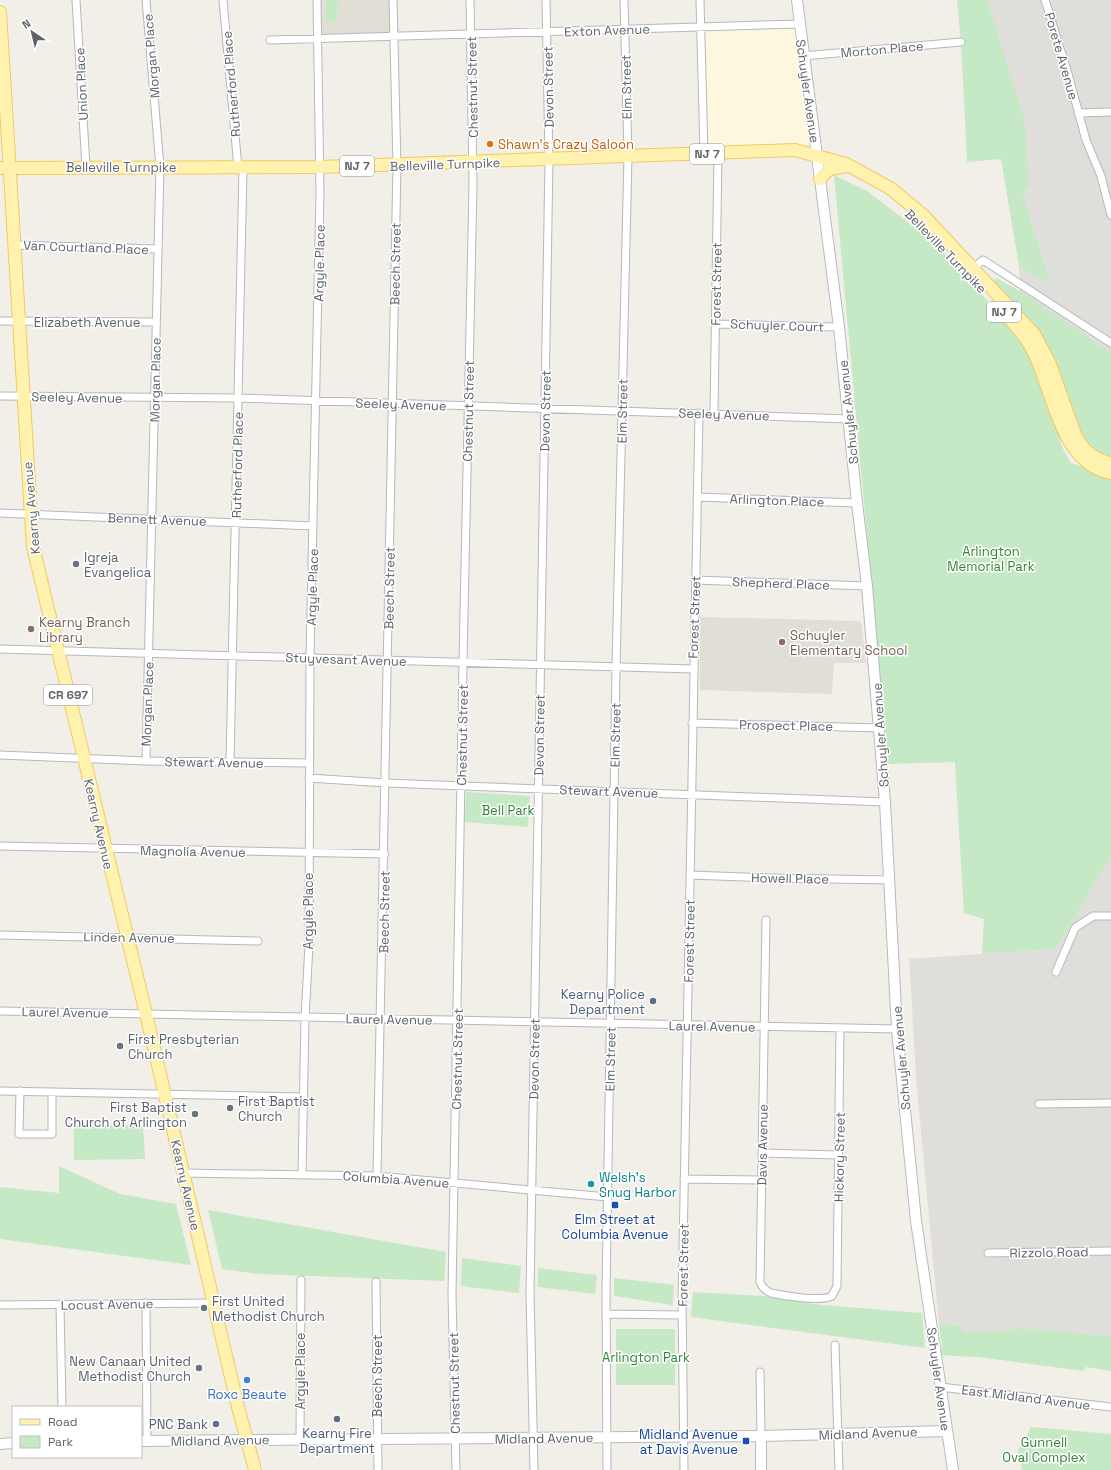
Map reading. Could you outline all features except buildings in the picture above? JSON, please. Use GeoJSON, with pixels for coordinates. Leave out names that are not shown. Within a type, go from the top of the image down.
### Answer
{"type":"FeatureCollection","features":[{"type":"Feature","properties":{"kind":"main road","name":"Schuyler Avenue"},"geometry":{"type":"LineString","coordinates":[[796,0],[839,327],[867,586],[880,728],[890,880],[897,1029],[916,1221],[952,1470]]}},
{"type":"Feature","properties":{"kind":"main road","name":"Kearny Avenue"},"geometry":{"type":"LineString","coordinates":[[0,12],[4,168],[13,245],[33,547],[36,566],[146,1014],[213,1303],[255,1470]]}},
{"type":"Feature","properties":{"kind":"main road","name":"Belleville Turnpike"},"geometry":{"type":"LineString","coordinates":[[4,168],[320,167],[474,163],[787,150],[817,155],[849,166],[890,188],[910,203],[973,268],[1028,327],[1042,347],[1049,362],[1072,428],[1082,445],[1094,456],[1111,464]]}},
{"type":"Feature","properties":{"kind":"main road"},"geometry":{"type":"LineString","coordinates":[[820,179],[829,169],[849,166]]}},
{"type":"Feature","properties":{"kind":"main road","name":"Belleville Turnpike"},"geometry":{"type":"LineString","coordinates":[[862,172],[912,215],[1028,340],[1036,356],[1067,437],[1083,457],[1094,466],[1111,473]]}},
{"type":"Feature","properties":{"kind":"main road","name":"Midland Avenue"},"geometry":{"type":"LineString","coordinates":[[144,1441],[761,1436],[946,1431]]}},
{"type":"Feature","properties":{"kind":"main road"},"geometry":{"type":"LineString","coordinates":[[761,1436],[761,1470]]}},
{"type":"Feature","properties":{"kind":"main road"},"geometry":{"type":"LineString","coordinates":[[0,1444],[12,1443]]}},
{"type":"Feature","properties":{"kind":"street","name":"Union Place"},"geometry":{"type":"LineString","coordinates":[[76,0],[86,167]]}},
{"type":"Feature","properties":{"kind":"street","name":"Morgan Place"},"geometry":{"type":"LineString","coordinates":[[146,0],[160,167],[146,760]]}},
{"type":"Feature","properties":{"kind":"street","name":"Rutherford Place"},"geometry":{"type":"LineString","coordinates":[[223,0],[240,168],[236,522],[230,762]]}},
{"type":"Feature","properties":{"kind":"street","name":"Argyle Place"},"geometry":{"type":"LineString","coordinates":[[302,1173],[305,1018],[309,945],[308,854],[310,658],[314,526],[320,167],[317,0]]}},
{"type":"Feature","properties":{"kind":"street","name":"Beech Street"},"geometry":{"type":"LineString","coordinates":[[378,1176],[397,165],[393,0]]}},
{"type":"Feature","properties":{"kind":"street","name":"Chestnut Street"},"geometry":{"type":"LineString","coordinates":[[456,1470],[452,1294],[458,1021],[463,662],[474,163],[470,0]]}},
{"type":"Feature","properties":{"kind":"street","name":"Devon Street"},"geometry":{"type":"LineString","coordinates":[[534,1470],[530,1293],[549,160],[546,0]]}},
{"type":"Feature","properties":{"kind":"street","name":"Elm Street"},"geometry":{"type":"LineString","coordinates":[[607,1470],[606,1314],[614,791],[628,156],[624,0]]}},
{"type":"Feature","properties":{"kind":"street"},"geometry":{"type":"LineString","coordinates":[[700,0],[704,154]]}},
{"type":"Feature","properties":{"kind":"street","name":"Porete Avenue"},"geometry":{"type":"LineString","coordinates":[[1045,0],[1086,140],[1100,176],[1111,215]]}},
{"type":"Feature","properties":{"kind":"street","name":"Exton Avenue"},"geometry":{"type":"LineString","coordinates":[[270,40],[394,35],[625,30],[799,24]]}},
{"type":"Feature","properties":{"kind":"street","name":"Morton Place"},"geometry":{"type":"LineString","coordinates":[[803,56],[961,42]]}},
{"type":"Feature","properties":{"kind":"street","name":"Porete Avenue"},"geometry":{"type":"LineString","coordinates":[[1078,113],[1111,112]]}},
{"type":"Feature","properties":{"kind":"street","name":"Forest Street"},"geometry":{"type":"LineString","coordinates":[[714,414],[718,154]]}},
{"type":"Feature","properties":{"kind":"street","name":"Van Courtland Place"},"geometry":{"type":"LineString","coordinates":[[13,245],[158,249]]}},
{"type":"Feature","properties":{"kind":"street","name":"Belleville Turnpike"},"geometry":{"type":"LineString","coordinates":[[973,268],[983,260],[1111,343]]}},
{"type":"Feature","properties":{"kind":"street","name":"Elizabeth Avenue"},"geometry":{"type":"LineString","coordinates":[[0,321],[156,322]]}},
{"type":"Feature","properties":{"kind":"street","name":"Schuyler Court"},"geometry":{"type":"LineString","coordinates":[[715,324],[839,327]]}},
{"type":"Feature","properties":{"kind":"street","name":"Seeley Avenue"},"geometry":{"type":"LineString","coordinates":[[0,396],[238,398],[849,419]]}},
{"type":"Feature","properties":{"kind":"street","name":"Forest Street"},"geometry":{"type":"LineString","coordinates":[[684,1470],[682,1315],[699,413]]}},
{"type":"Feature","properties":{"kind":"street","name":"Arlington Place"},"geometry":{"type":"LineString","coordinates":[[697,497],[857,503]]}},
{"type":"Feature","properties":{"kind":"street","name":"Bennett Avenue"},"geometry":{"type":"LineString","coordinates":[[0,512],[314,526]]}},
{"type":"Feature","properties":{"kind":"street","name":"Shepherd Place"},"geometry":{"type":"LineString","coordinates":[[695,580],[867,586]]}},
{"type":"Feature","properties":{"kind":"street","name":"Stuyvesant Avenue"},"geometry":{"type":"LineString","coordinates":[[0,649],[463,662],[616,668],[693,669]]}},
{"type":"Feature","properties":{"kind":"street","name":"Prospect Place"},"geometry":{"type":"LineString","coordinates":[[692,723],[880,728]]}},
{"type":"Feature","properties":{"kind":"street","name":"Stewart Avenue"},"geometry":{"type":"LineString","coordinates":[[0,756],[309,763]]}},
{"type":"Feature","properties":{"kind":"street","name":"Stewart Avenue"},"geometry":{"type":"LineString","coordinates":[[309,778],[386,783],[885,802]]}},
{"type":"Feature","properties":{"kind":"street","name":"Magnolia Avenue"},"geometry":{"type":"LineString","coordinates":[[0,846],[308,854],[385,854]]}},
{"type":"Feature","properties":{"kind":"street","name":"Howell Place"},"geometry":{"type":"LineString","coordinates":[[690,875],[890,880]]}},
{"type":"Feature","properties":{"kind":"street"},"geometry":{"type":"LineString","coordinates":[[1056,972],[1076,928],[1093,916],[1111,916]]}},
{"type":"Feature","properties":{"kind":"street","name":"Davis Avenue"},"geometry":{"type":"LineString","coordinates":[[766,920],[760,1282],[762,1286],[771,1293],[820,1299],[832,1296],[837,1286]]}},
{"type":"Feature","properties":{"kind":"street","name":"Linden Avenue"},"geometry":{"type":"LineString","coordinates":[[0,935],[258,941]]}},
{"type":"Feature","properties":{"kind":"street","name":"Laurel Avenue"},"geometry":{"type":"LineString","coordinates":[[0,1011],[305,1018],[381,1018],[458,1021],[534,1021],[687,1026],[897,1029]]}},
{"type":"Feature","properties":{"kind":"street","name":"Hickory Street"},"geometry":{"type":"LineString","coordinates":[[837,1286],[840,1028]]}},
{"type":"Feature","properties":{"kind":"street"},"geometry":{"type":"LineString","coordinates":[[0,1091],[303,1097]]}},
{"type":"Feature","properties":{"kind":"street"},"geometry":{"type":"LineString","coordinates":[[20,1091],[19,1134],[52,1134],[52,1092]]}},
{"type":"Feature","properties":{"kind":"street"},"geometry":{"type":"LineString","coordinates":[[1039,1104],[1111,1103]]}},
{"type":"Feature","properties":{"kind":"street"},"geometry":{"type":"LineString","coordinates":[[762,1153],[838,1155]]}},
{"type":"Feature","properties":{"kind":"street","name":"Columbia Avenue"},"geometry":{"type":"LineString","coordinates":[[183,1173],[302,1173],[378,1176],[608,1197]]}},
{"type":"Feature","properties":{"kind":"street"},"geometry":{"type":"LineString","coordinates":[[684,1179],[761,1180]]}},
{"type":"Feature","properties":{"kind":"street","name":"Rizzolo Road"},"geometry":{"type":"LineString","coordinates":[[988,1253],[1111,1251]]}},
{"type":"Feature","properties":{"kind":"street","name":"Argyle Place"},"geometry":{"type":"LineString","coordinates":[[300,1439],[301,1280]]}},
{"type":"Feature","properties":{"kind":"street","name":"Beech Street"},"geometry":{"type":"LineString","coordinates":[[376,1282],[378,1470]]}},
{"type":"Feature","properties":{"kind":"street"},"geometry":{"type":"LineString","coordinates":[[144,1441],[146,1303]]}},
{"type":"Feature","properties":{"kind":"street","name":"Locust Avenue"},"geometry":{"type":"LineString","coordinates":[[0,1306],[213,1303]]}},
{"type":"Feature","properties":{"kind":"street"},"geometry":{"type":"LineString","coordinates":[[60,1304],[62,1406]]}},
{"type":"Feature","properties":{"kind":"street"},"geometry":{"type":"LineString","coordinates":[[606,1314],[682,1315]]}},
{"type":"Feature","properties":{"kind":"street"},"geometry":{"type":"LineString","coordinates":[[836,1345],[839,1470]]}},
{"type":"Feature","properties":{"kind":"street"},"geometry":{"type":"LineString","coordinates":[[760,1372],[761,1436]]}},
{"type":"Feature","properties":{"kind":"street","name":"East Midland Avenue"},"geometry":{"type":"LineString","coordinates":[[940,1387],[1111,1407]]}},
{"type":"Feature","properties":{"kind":"shaded area"},"geometry":{"type":"Polygon","coordinates":[[[317,0],[393,0],[394,35],[318,38],[317,0]]]}},
{"type":"Feature","properties":{"kind":"shaded area"},"geometry":{"type":"Polygon","coordinates":[[[987,0],[1111,0],[1111,352],[1020,291],[1019,266],[1051,284],[1022,191],[1028,189],[987,0]]]}},
{"type":"Feature","properties":{"kind":"shaded area"},"geometry":{"type":"Polygon","coordinates":[[[799,24],[817,155],[704,154],[700,27],[799,24]]]}},
{"type":"Feature","properties":{"kind":"shaded area","name":"Schuyler Elementary School"},"geometry":{"type":"Polygon","coordinates":[[[700,617],[861,621],[866,663],[834,663],[832,694],[700,690],[700,617]]]}},
{"type":"Feature","properties":{"kind":"shaded area"},"geometry":{"type":"Polygon","coordinates":[[[1111,856],[1111,1336],[1022,1328],[1003,1331],[964,1332],[962,1325],[939,1324],[917,1089],[909,959],[1056,949],[1111,856]]]}},
{"type":"Feature","properties":{"kind":"green space"},"geometry":{"type":"Polygon","coordinates":[[[326,0],[343,0],[337,2],[337,21],[326,22],[326,0]]]}},
{"type":"Feature","properties":{"kind":"green space"},"geometry":{"type":"Polygon","coordinates":[[[957,0],[987,0],[1025,123],[1028,189],[1022,191],[1051,285],[1019,266],[1001,159],[967,162],[961,42],[957,0]]]}},
{"type":"Feature","properties":{"kind":"green space","name":"Arlington Memorial Park"},"geometry":{"type":"Polygon","coordinates":[[[834,175],[867,191],[935,243],[1024,341],[1032,356],[1063,449],[1071,463],[1111,476],[1111,856],[1056,949],[982,954],[984,919],[964,913],[955,762],[888,764],[834,175]]]}},
{"type":"Feature","properties":{"kind":"green space"},"geometry":{"type":"Polygon","coordinates":[[[996,278],[1020,291],[1111,352],[1111,460],[1090,449],[1079,436],[992,282],[996,278]]]}},
{"type":"Feature","properties":{"kind":"green space","name":"Bell Park"},"geometry":{"type":"Polygon","coordinates":[[[466,792],[530,796],[528,827],[465,822],[466,792]]]}},
{"type":"Feature","properties":{"kind":"green space"},"geometry":{"type":"Polygon","coordinates":[[[143,1125],[145,1159],[74,1160],[74,1126],[143,1125]]]}},
{"type":"Feature","properties":{"kind":"green space"},"geometry":{"type":"Polygon","coordinates":[[[59,1166],[120,1194],[176,1204],[191,1265],[0,1239],[0,1187],[59,1193],[59,1166]]]}},
{"type":"Feature","properties":{"kind":"green space"},"geometry":{"type":"Polygon","coordinates":[[[208,1210],[446,1252],[444,1281],[258,1274],[222,1269],[208,1210]]]}},
{"type":"Feature","properties":{"kind":"green space"},"geometry":{"type":"Polygon","coordinates":[[[462,1258],[521,1266],[519,1293],[461,1286],[462,1258]]]}},
{"type":"Feature","properties":{"kind":"green space"},"geometry":{"type":"Polygon","coordinates":[[[538,1268],[597,1275],[595,1294],[538,1287],[538,1268]]]}},
{"type":"Feature","properties":{"kind":"green space"},"geometry":{"type":"Polygon","coordinates":[[[614,1278],[674,1285],[673,1305],[614,1296],[614,1278]]]}},
{"type":"Feature","properties":{"kind":"green space"},"geometry":{"type":"Polygon","coordinates":[[[693,1292],[764,1296],[821,1305],[922,1313],[925,1348],[691,1317],[693,1292]]]}},
{"type":"Feature","properties":{"kind":"green space"},"geometry":{"type":"Polygon","coordinates":[[[939,1324],[962,1325],[964,1332],[1003,1331],[1022,1328],[1111,1336],[1111,1371],[1086,1367],[1083,1371],[978,1357],[940,1355],[942,1346],[939,1324]]]}},
{"type":"Feature","properties":{"kind":"green space","name":"Arlington Park"},"geometry":{"type":"Polygon","coordinates":[[[616,1329],[675,1329],[675,1385],[616,1385],[616,1329]]]}},
{"type":"Feature","properties":{"kind":"green space","name":"Gunnell Oval Complex"},"geometry":{"type":"Polygon","coordinates":[[[1031,1427],[1111,1434],[1111,1470],[1022,1470],[1018,1450],[1031,1427]]]}},
{"type":"Feature","properties":{"kind":"place","name":"Shawn's Crazy Saloon"},"geometry":{"type":"Point","coordinates":[490,144]}},
{"type":"Feature","properties":{"kind":"place","name":"Igreja Evangelica"},"geometry":{"type":"Point","coordinates":[76,564]}},
{"type":"Feature","properties":{"kind":"place","name":"Kearny Branch Library"},"geometry":{"type":"Point","coordinates":[31,629]}},
{"type":"Feature","properties":{"kind":"place","name":"Schuyler Elementary School"},"geometry":{"type":"Point","coordinates":[782,642]}},
{"type":"Feature","properties":{"kind":"place","name":"Kearny Police Department"},"geometry":{"type":"Point","coordinates":[653,1001]}},
{"type":"Feature","properties":{"kind":"place","name":"First Presbyterian Church"},"geometry":{"type":"Point","coordinates":[120,1046]}},
{"type":"Feature","properties":{"kind":"place","name":"First Baptist Church"},"geometry":{"type":"Point","coordinates":[230,1108]}},
{"type":"Feature","properties":{"kind":"place","name":"First Baptist Church of Arlington"},"geometry":{"type":"Point","coordinates":[195,1114]}},
{"type":"Feature","properties":{"kind":"place","name":"Welsh's Snug Harbor"},"geometry":{"type":"Point","coordinates":[591,1184]}},
{"type":"Feature","properties":{"kind":"place","name":"Elm Street at Columbia Avenue"},"geometry":{"type":"Point","coordinates":[615,1205]}},
{"type":"Feature","properties":{"kind":"place","name":"First United Methodist Church"},"geometry":{"type":"Point","coordinates":[204,1308]}},
{"type":"Feature","properties":{"kind":"place","name":"New Canaan United Methodist Church"},"geometry":{"type":"Point","coordinates":[199,1368]}},
{"type":"Feature","properties":{"kind":"place","name":"Roxc Beaute"},"geometry":{"type":"Point","coordinates":[247,1380]}},
{"type":"Feature","properties":{"kind":"place","name":"Kearny Fire Department"},"geometry":{"type":"Point","coordinates":[337,1419]}},
{"type":"Feature","properties":{"kind":"place","name":"PNC Bank"},"geometry":{"type":"Point","coordinates":[216,1424]}},
{"type":"Feature","properties":{"kind":"place","name":"Midland Avenue at Davis Avenue"},"geometry":{"type":"Point","coordinates":[746,1441]}}]}
